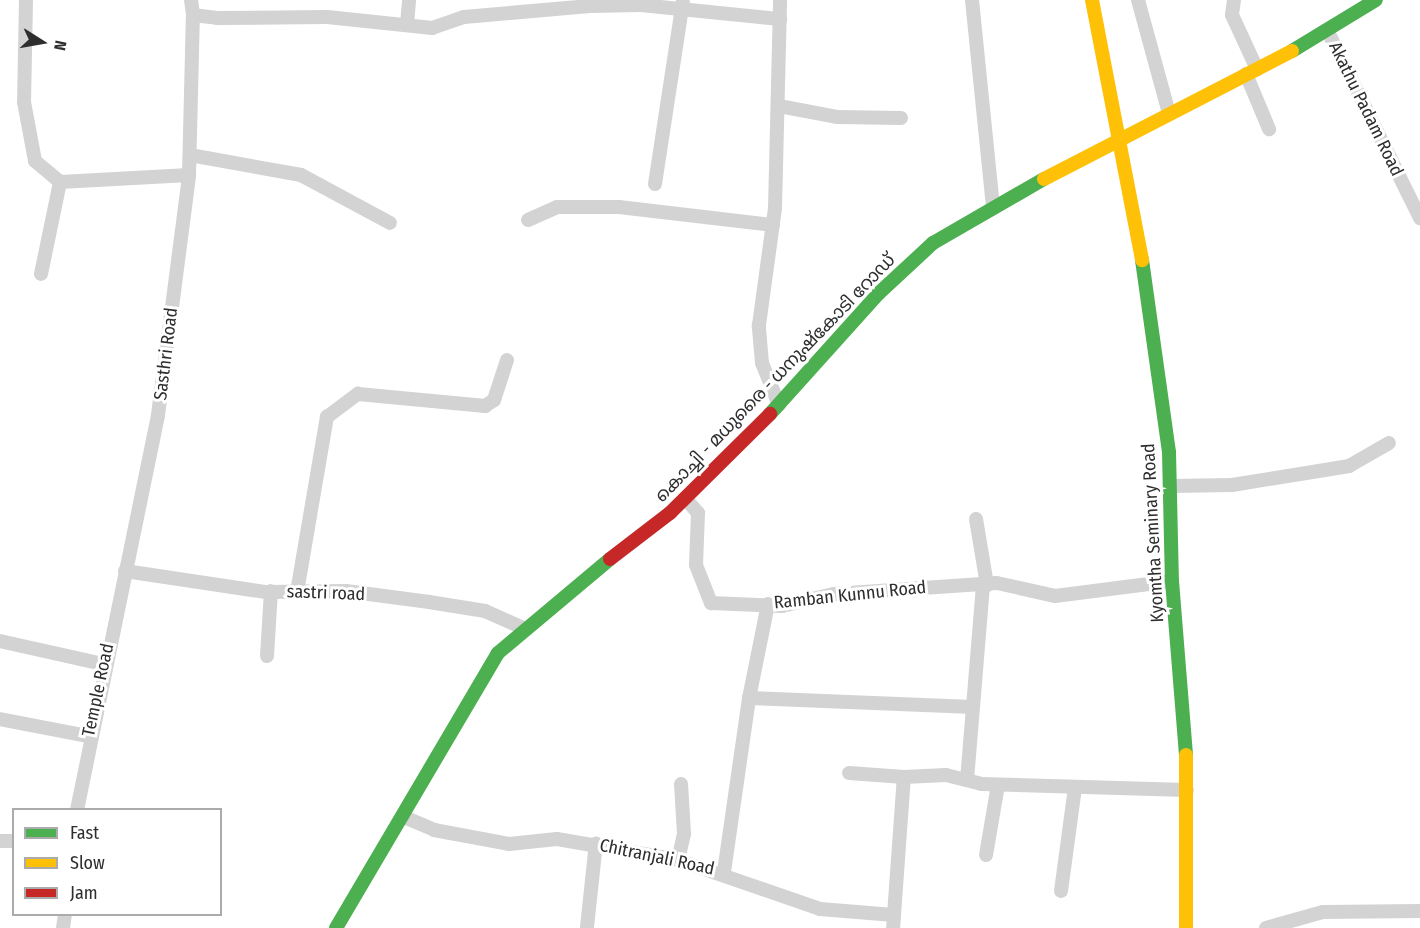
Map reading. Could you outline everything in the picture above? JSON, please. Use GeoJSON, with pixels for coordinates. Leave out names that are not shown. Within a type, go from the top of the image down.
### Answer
{"type":"FeatureCollection","features":[{"type":"Feature","properties":{"kind":"main road","name":"Kyomtha Seminary Road"},"geometry":{"type":"LineString","coordinates":[[1092,0],[1123,140],[1170,486],[1172,581],[1187,790],[1186,928]]}},
{"type":"Feature","properties":{"kind":"main road","name":"കൊച്ചി - മധുരൈ - ധനുഷ്‌കോടി റോഡ്"},"geometry":{"type":"LineString","coordinates":[[336,928],[404,817],[483,672],[523,628],[685,498],[779,405],[879,293],[933,243],[993,205],[1123,140],[1169,113],[1328,32],[1376,0]]}},
{"type":"Feature","properties":{"kind":"street"},"geometry":{"type":"LineString","coordinates":[[26,0],[24,102],[35,161],[60,182],[189,175]]}},
{"type":"Feature","properties":{"kind":"street","name":"Sasthri Road"},"geometry":{"type":"LineString","coordinates":[[125,571],[158,415],[189,175],[192,135],[193,15],[191,0]]}},
{"type":"Feature","properties":{"kind":"street"},"geometry":{"type":"LineString","coordinates":[[407,24],[409,0]]}},
{"type":"Feature","properties":{"kind":"street"},"geometry":{"type":"LineString","coordinates":[[779,405],[762,363],[759,325],[773,225],[779,106],[780,0]]}},
{"type":"Feature","properties":{"kind":"street"},"geometry":{"type":"LineString","coordinates":[[972,0],[993,205]]}},
{"type":"Feature","properties":{"kind":"street"},"geometry":{"type":"LineString","coordinates":[[1138,0],[1169,113]]}},
{"type":"Feature","properties":{"kind":"street"},"geometry":{"type":"LineString","coordinates":[[1234,0],[1232,15],[1269,129]]}},
{"type":"Feature","properties":{"kind":"street"},"geometry":{"type":"LineString","coordinates":[[193,15],[407,24],[432,28],[464,17],[590,6],[682,4],[780,19]]}},
{"type":"Feature","properties":{"kind":"street"},"geometry":{"type":"LineString","coordinates":[[655,184],[682,4]]}},
{"type":"Feature","properties":{"kind":"street","name":"Akathu Padam Road"},"geometry":{"type":"LineString","coordinates":[[1328,32],[1420,218]]}},
{"type":"Feature","properties":{"kind":"street"},"geometry":{"type":"LineString","coordinates":[[779,106],[838,117],[901,118]]}},
{"type":"Feature","properties":{"kind":"street"},"geometry":{"type":"LineString","coordinates":[[190,155],[302,175],[390,223]]}},
{"type":"Feature","properties":{"kind":"street"},"geometry":{"type":"LineString","coordinates":[[41,274],[60,182]]}},
{"type":"Feature","properties":{"kind":"street"},"geometry":{"type":"LineString","coordinates":[[528,220],[557,207],[619,207],[773,225]]}},
{"type":"Feature","properties":{"kind":"street"},"geometry":{"type":"LineString","coordinates":[[297,592],[327,417],[358,394],[484,406],[494,400],[507,360]]}},
{"type":"Feature","properties":{"kind":"street"},"geometry":{"type":"LineString","coordinates":[[1170,486],[1232,485],[1349,466],[1389,443]]}},
{"type":"Feature","properties":{"kind":"street","name":"Ramban Kunnu Road"},"geometry":{"type":"LineString","coordinates":[[685,498],[698,513],[696,565],[704,595],[711,603],[768,604],[927,584],[954,590],[985,585],[1055,596],[1172,581]]}},
{"type":"Feature","properties":{"kind":"street"},"geometry":{"type":"LineString","coordinates":[[967,780],[985,585],[976,519]]}},
{"type":"Feature","properties":{"kind":"street","name":"sastri road"},"geometry":{"type":"LineString","coordinates":[[125,571],[271,591],[346,591],[429,602],[485,611],[523,628]]}},
{"type":"Feature","properties":{"kind":"street","name":"Temple Road"},"geometry":{"type":"LineString","coordinates":[[77,808],[88,736],[125,571]]}},
{"type":"Feature","properties":{"kind":"street"},"geometry":{"type":"LineString","coordinates":[[267,656],[271,591]]}},
{"type":"Feature","properties":{"kind":"street"},"geometry":{"type":"LineString","coordinates":[[724,872],[749,698],[768,604]]}},
{"type":"Feature","properties":{"kind":"street"},"geometry":{"type":"LineString","coordinates":[[0,641],[103,664]]}},
{"type":"Feature","properties":{"kind":"street"},"geometry":{"type":"LineString","coordinates":[[749,698],[973,707]]}},
{"type":"Feature","properties":{"kind":"street"},"geometry":{"type":"LineString","coordinates":[[0,719],[88,736]]}},
{"type":"Feature","properties":{"kind":"street"},"geometry":{"type":"LineString","coordinates":[[849,773],[904,777],[946,775],[998,785],[1187,790]]}},
{"type":"Feature","properties":{"kind":"street"},"geometry":{"type":"LineString","coordinates":[[893,922],[904,777]]}},
{"type":"Feature","properties":{"kind":"street"},"geometry":{"type":"LineString","coordinates":[[678,860],[684,834],[681,784]]}},
{"type":"Feature","properties":{"kind":"street"},"geometry":{"type":"LineString","coordinates":[[986,855],[998,785]]}},
{"type":"Feature","properties":{"kind":"street"},"geometry":{"type":"LineString","coordinates":[[1061,891],[1075,788]]}},
{"type":"Feature","properties":{"kind":"street","name":"Chitranjali Road"},"geometry":{"type":"LineString","coordinates":[[404,817],[434,830],[509,844],[557,839],[596,843],[678,860],[724,872],[776,897],[820,909],[893,922]]}},
{"type":"Feature","properties":{"kind":"street"},"geometry":{"type":"LineString","coordinates":[[587,927],[596,843]]}},
{"type":"Feature","properties":{"kind":"street"},"geometry":{"type":"LineString","coordinates":[[1266,928],[1323,912],[1420,911]]}},
{"type":"Feature","properties":{"kind":"traffic: fast"},"geometry":{"type":"LineString","coordinates":[[1292,51],[1376,0]]}},
{"type":"Feature","properties":{"kind":"traffic: fast"},"geometry":{"type":"LineString","coordinates":[[770,414],[879,293],[933,243],[1044,179]]}},
{"type":"Feature","properties":{"kind":"traffic: fast"},"geometry":{"type":"LineString","coordinates":[[1142,260],[1169,452],[1172,581],[1186,755]]}},
{"type":"Feature","properties":{"kind":"traffic: fast"},"geometry":{"type":"LineString","coordinates":[[336,928],[498,653],[610,559]]}},
{"type":"Feature","properties":{"kind":"traffic: slow"},"geometry":{"type":"LineString","coordinates":[[1092,0],[1142,260]]}},
{"type":"Feature","properties":{"kind":"traffic: slow"},"geometry":{"type":"LineString","coordinates":[[1044,179],[1292,51]]}},
{"type":"Feature","properties":{"kind":"traffic: slow"},"geometry":{"type":"LineString","coordinates":[[1186,755],[1186,928]]}},
{"type":"Feature","properties":{"kind":"traffic: jam"},"geometry":{"type":"LineString","coordinates":[[610,559],[670,513],[770,414]]}}]}
